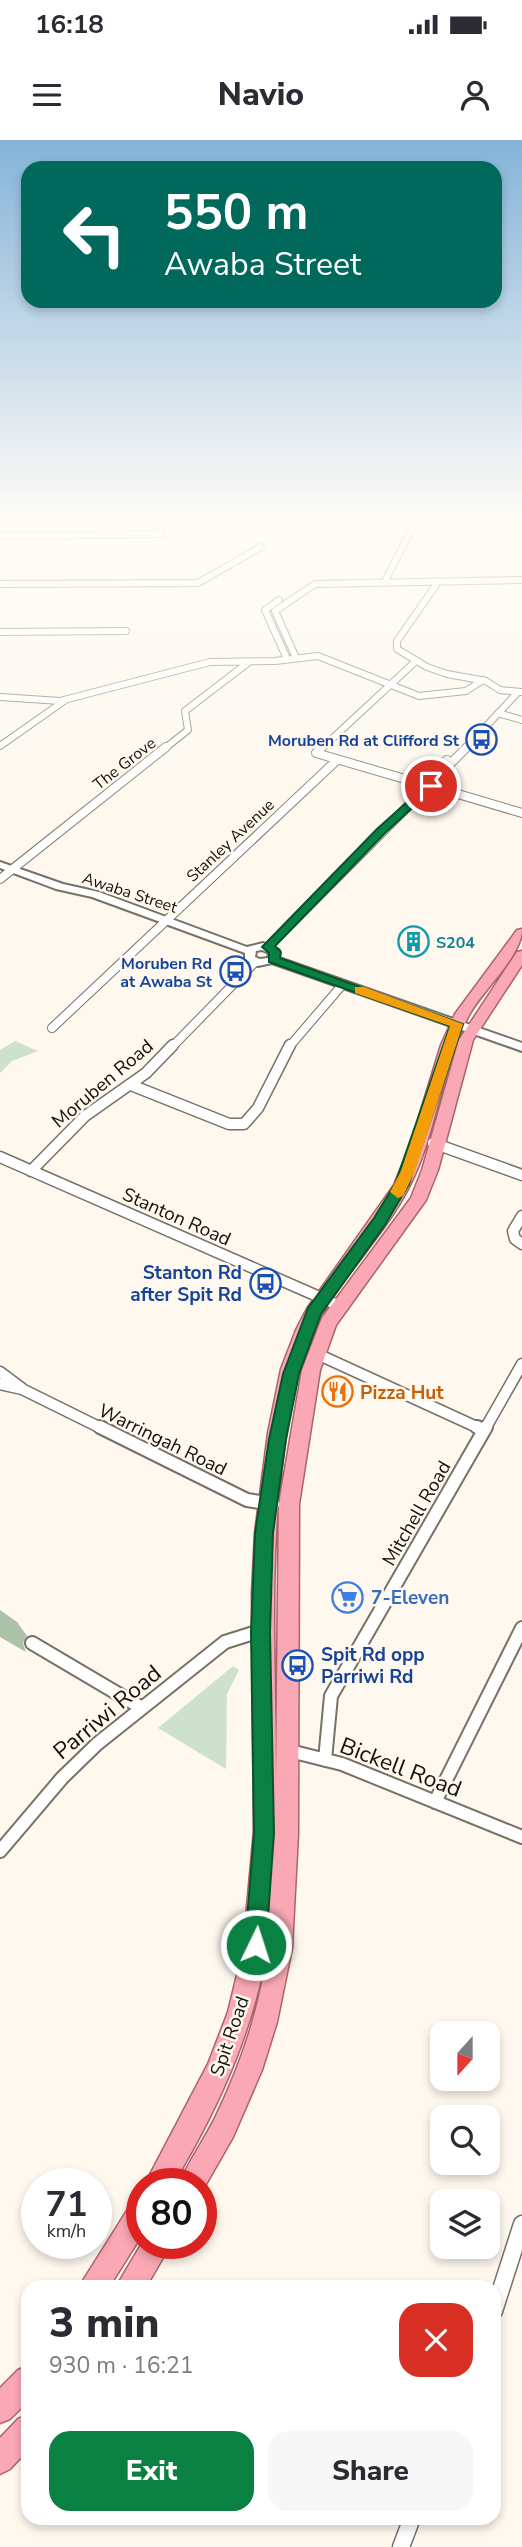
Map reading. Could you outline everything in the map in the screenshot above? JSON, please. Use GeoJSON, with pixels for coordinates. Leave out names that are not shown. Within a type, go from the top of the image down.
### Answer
{"type":"FeatureCollection","features":[{"type":"Feature","properties":{"kind":"highway","name":"Spit Road"},"geometry":{"type":"LineString","coordinates":[[168,2168],[187,2138],[220,2069],[251,1968],[274,1749],[289,1504],[299,1428],[315,1353],[331,1302],[408,1171],[464,1027],[522,933]]}},
{"type":"Feature","properties":{"kind":"highway","name":"Spit Road"},"geometry":{"type":"LineString","coordinates":[[201,2168],[224,2128],[249,2070],[275,1981],[285,1899],[274,1749],[260,1632],[268,1504],[295,1357],[306,1327],[411,1212],[423,1188],[438,1144],[464,1027],[522,956]]}},
{"type":"Feature","properties":{"kind":"highway"},"geometry":{"type":"LineString","coordinates":[[97,2280],[126,2235]]}},
{"type":"Feature","properties":{"kind":"highway"},"geometry":{"type":"LineString","coordinates":[[134,2280],[148,2259]]}},
{"type":"Feature","properties":{"kind":"highway"},"geometry":{"type":"LineString","coordinates":[[0,2409],[21,2387]]}},
{"type":"Feature","properties":{"kind":"highway"},"geometry":{"type":"LineString","coordinates":[[0,2459],[21,2436]]}},
{"type":"Feature","properties":{"kind":"street"},"geometry":{"type":"LineString","coordinates":[[273,627],[287,659]]}},
{"type":"Feature","properties":{"kind":"street"},"geometry":{"type":"LineString","coordinates":[[282,627],[296,658]]}},
{"type":"Feature","properties":{"kind":"street"},"geometry":{"type":"LineString","coordinates":[[408,627],[395,646],[416,661],[447,674],[483,680],[500,690],[520,692]]}},
{"type":"Feature","properties":{"kind":"street"},"geometry":{"type":"LineString","coordinates":[[0,632],[126,631]]}},
{"type":"Feature","properties":{"kind":"street"},"geometry":{"type":"LineString","coordinates":[[0,697],[49,702],[66,700],[210,662],[249,662],[318,656],[423,696],[466,691],[483,680]]}},
{"type":"Feature","properties":{"kind":"street"},"geometry":{"type":"LineString","coordinates":[[416,661],[316,753],[415,782],[425,781],[479,734]]}},
{"type":"Feature","properties":{"kind":"street","name":"The Grove"},"geometry":{"type":"LineString","coordinates":[[0,879],[188,730],[185,711],[249,662]]}},
{"type":"Feature","properties":{"kind":"street"},"geometry":{"type":"LineString","coordinates":[[268,947],[381,831],[431,786],[520,692]]}},
{"type":"Feature","properties":{"kind":"street"},"geometry":{"type":"LineString","coordinates":[[0,746],[66,700]]}},
{"type":"Feature","properties":{"kind":"street"},"geometry":{"type":"LineString","coordinates":[[498,713],[522,720]]}},
{"type":"Feature","properties":{"kind":"street","name":"Stanley Avenue"},"geometry":{"type":"LineString","coordinates":[[51,1028],[337,760]]}},
{"type":"Feature","properties":{"kind":"street"},"geometry":{"type":"LineString","coordinates":[[431,786],[522,813]]}},
{"type":"Feature","properties":{"kind":"street","name":"Awaba Street"},"geometry":{"type":"LineString","coordinates":[[0,865],[166,920],[252,957]]}},
{"type":"Feature","properties":{"kind":"street"},"geometry":{"type":"LineString","coordinates":[[273,960],[275,952],[268,947],[255,947],[252,957],[273,960],[522,1047]]}},
{"type":"Feature","properties":{"kind":"street","name":"Moruben Road"},"geometry":{"type":"LineString","coordinates":[[31,1171],[85,1116],[146,1073],[252,957]]}},
{"type":"Feature","properties":{"kind":"street"},"geometry":{"type":"LineString","coordinates":[[131,1085],[229,1125],[244,1124],[258,1108],[289,1046],[343,984]]}},
{"type":"Feature","properties":{"kind":"street"},"geometry":{"type":"LineString","coordinates":[[418,1140],[438,1144],[522,1175]]}},
{"type":"Feature","properties":{"kind":"street","name":"Stanton Road"},"geometry":{"type":"LineString","coordinates":[[0,1157],[331,1302]]}},
{"type":"Feature","properties":{"kind":"street"},"geometry":{"type":"LineString","coordinates":[[522,1216],[513,1231],[514,1239],[522,1244]]}},
{"type":"Feature","properties":{"kind":"street"},"geometry":{"type":"LineString","coordinates":[[315,1353],[484,1430]]}},
{"type":"Feature","properties":{"kind":"street","name":"Mitchell Road"},"geometry":{"type":"LineString","coordinates":[[326,1760],[331,1696],[522,1364]]}},
{"type":"Feature","properties":{"kind":"street","name":"Warringah Road"},"geometry":{"type":"LineString","coordinates":[[0,1372],[24,1390],[252,1502],[289,1504]]}},
{"type":"Feature","properties":{"kind":"street","name":"Warringah Road"},"geometry":{"type":"LineString","coordinates":[[0,1384],[24,1390]]}},
{"type":"Feature","properties":{"kind":"street"},"geometry":{"type":"LineString","coordinates":[[435,1802],[522,1628]]}},
{"type":"Feature","properties":{"kind":"street","name":"Parriwi Road"},"geometry":{"type":"LineString","coordinates":[[0,1851],[62,1778],[97,1744],[225,1642],[260,1632]]}},
{"type":"Feature","properties":{"kind":"street"},"geometry":{"type":"LineString","coordinates":[[32,1643],[142,1708]]}},
{"type":"Feature","properties":{"kind":"street","name":"Bickell Road"},"geometry":{"type":"LineString","coordinates":[[274,1749],[326,1760],[522,1837]]}},
{"type":"Feature","properties":{"kind":"street"},"geometry":{"type":"LineString","coordinates":[[501,2289],[522,2224]]}},
{"type":"Feature","properties":{"kind":"street"},"geometry":{"type":"LineString","coordinates":[[401,2547],[409,2525]]}},
{"type":"Feature","properties":{"kind":"green space"},"geometry":{"type":"Polygon","coordinates":[[[15,1041],[38,1051],[12,1061],[0,1073],[0,1050],[15,1041]]]}},
{"type":"Feature","properties":{"kind":"green space"},"geometry":{"type":"Polygon","coordinates":[[[0,1610],[17,1622],[27,1636],[23,1643],[26,1652],[0,1637],[0,1610]]]}},
{"type":"Feature","properties":{"kind":"green space"},"geometry":{"type":"Polygon","coordinates":[[[233,1666],[239,1670],[227,1694],[226,1769],[158,1728],[233,1666]]]}},
{"type":"Feature","properties":{"kind":"slow traffic"},"geometry":{"type":"LineString","coordinates":[[360,990],[457,1024],[440,1067],[408,1171],[398,1192]]}},
{"type":"Feature","properties":{"kind":"place","name":"Moruben Rd at Clifford St"},"geometry":{"type":"Point","coordinates":[482,740]}},
{"type":"Feature","properties":{"kind":"place","name":"S204"},"geometry":{"type":"Point","coordinates":[413,942]}},
{"type":"Feature","properties":{"kind":"place","name":"Moruben Rd at Awaba St"},"geometry":{"type":"Point","coordinates":[235,972]}},
{"type":"Feature","properties":{"kind":"place","name":"Stanton Rd after Spit Rd"},"geometry":{"type":"Point","coordinates":[265,1283]}},
{"type":"Feature","properties":{"kind":"place","name":"Pizza Hut"},"geometry":{"type":"Point","coordinates":[337,1392]}},
{"type":"Feature","properties":{"kind":"place","name":"7-Eleven"},"geometry":{"type":"Point","coordinates":[348,1597]}},
{"type":"Feature","properties":{"kind":"place","name":"Spit Rd opp Parriwi Rd"},"geometry":{"type":"Point","coordinates":[298,1665]}},
{"type":"Feature","properties":{"kind":"route"},"geometry":{"type":"LineString","coordinates":[[256,1945],[264,1833],[260,1632],[264,1533],[277,1439],[291,1374],[301,1339],[314,1312],[380,1222],[402,1184],[457,1024],[273,960],[275,952],[268,947],[381,831],[431,786]]}}]}
